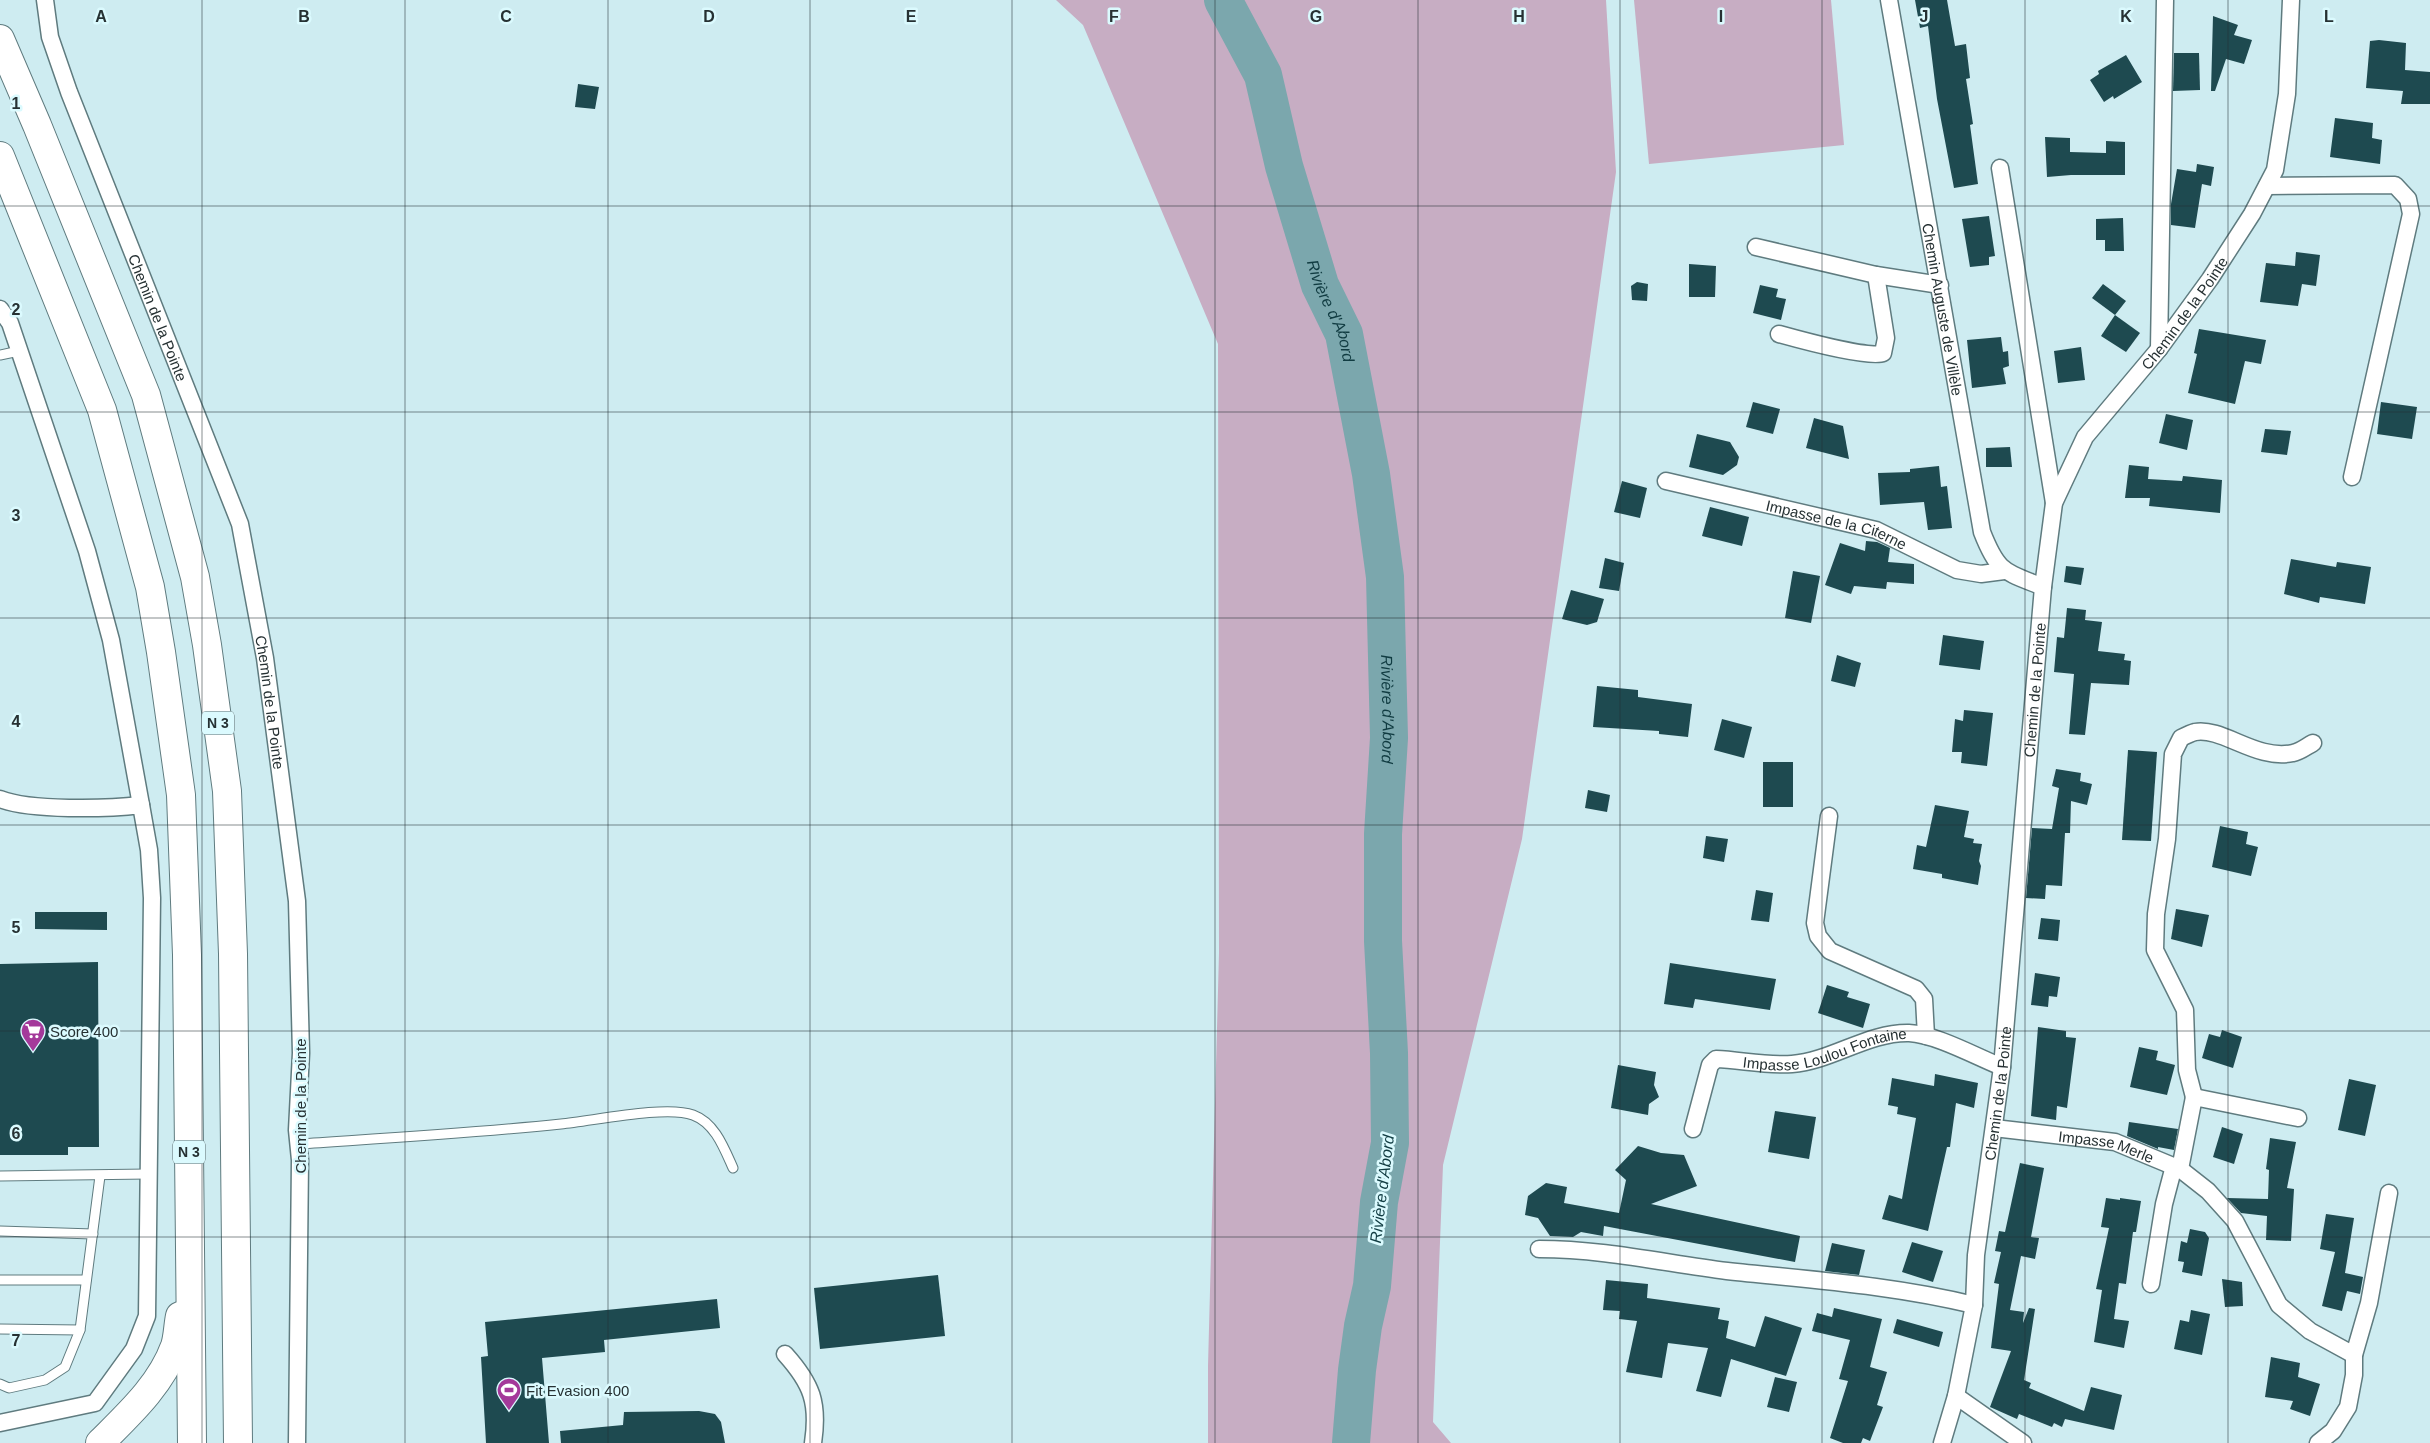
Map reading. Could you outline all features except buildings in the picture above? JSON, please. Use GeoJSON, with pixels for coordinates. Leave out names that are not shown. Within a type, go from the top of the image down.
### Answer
{"type":"FeatureCollection","features":[{"type":"Feature","properties":{"kind":"highway"},"geometry":{"type":"LineString","coordinates":[[0,34],[37,125]]}},
{"type":"Feature","properties":{"kind":"highway","name":"N 3"},"geometry":{"type":"LineString","coordinates":[[0,40],[37,125],[146,395],[195,577],[207,645],[227,791],[233,954],[238,1443]]}},
{"type":"Feature","properties":{"kind":"highway","name":"N 3"},"geometry":{"type":"LineString","coordinates":[[0,156],[102,410],[150,587],[161,652],[181,795],[187,955],[192,1443]]}},
{"type":"Feature","properties":{"kind":"highway"},"geometry":{"type":"LineString","coordinates":[[100,1443],[137,1406],[158,1379],[175,1345],[182,1303],[178,914],[183,862]]}},
{"type":"Feature","properties":{"kind":"street","name":"Chemin de la Pointe"},"geometry":{"type":"LineString","coordinates":[[45,0],[50,37],[69,92],[240,524],[265,658],[298,901],[301,1053],[297,1130],[299,1144],[297,1443]]}},
{"type":"Feature","properties":{"kind":"street","name":"Chemin Auguste de Villèle"},"geometry":{"type":"LineString","coordinates":[[1889,0],[1982,532],[1990,553],[2004,571]]}},
{"type":"Feature","properties":{"kind":"street"},"geometry":{"type":"LineString","coordinates":[[2159,349],[2164,0]]}},
{"type":"Feature","properties":{"kind":"street","name":"Chemin de la Pointe"},"geometry":{"type":"LineString","coordinates":[[1942,1443],[1956,1396],[1974,1305],[1976,1255],[2002,1067],[2043,587],[2054,502],[2085,437],[2159,349],[2210,279],[2252,214],[2267,186],[2274,170],[2288,94],[2291,0]]}},
{"type":"Feature","properties":{"kind":"street"},"geometry":{"type":"LineString","coordinates":[[2000,168],[2054,502]]}},
{"type":"Feature","properties":{"kind":"street"},"geometry":{"type":"LineString","coordinates":[[2267,186],[2396,185],[2408,198],[2411,214],[2352,477]]}},
{"type":"Feature","properties":{"kind":"street"},"geometry":{"type":"LineString","coordinates":[[1756,247],[1876,274],[1940,285]]}},
{"type":"Feature","properties":{"kind":"street"},"geometry":{"type":"LineString","coordinates":[[1779,334],[1862,353],[1876,355],[1883,353],[1886,338],[1876,274]]}},
{"type":"Feature","properties":{"kind":"street"},"geometry":{"type":"LineString","coordinates":[[0,309],[10,323],[87,551],[111,640],[149,850],[152,898],[147,1316],[134,1349],[95,1403],[0,1423]]}},
{"type":"Feature","properties":{"kind":"street","name":"Impasse de la Citerne"},"geometry":{"type":"LineString","coordinates":[[1666,481],[1876,530],[1957,570],[1981,574],[2004,571]]}},
{"type":"Feature","properties":{"kind":"street"},"geometry":{"type":"LineString","coordinates":[[2004,571],[2043,587]]}},
{"type":"Feature","properties":{"kind":"street"},"geometry":{"type":"LineString","coordinates":[[2151,1284],[2164,1204],[2177,1168],[2194,1097],[2187,1070],[2185,1010],[2155,950],[2156,914],[2167,839],[2173,754],[2181,738],[2197,732],[2220,735],[2246,747],[2275,755],[2295,753],[2313,742]]}},
{"type":"Feature","properties":{"kind":"street"},"geometry":{"type":"LineString","coordinates":[[0,799],[14,805],[42,807],[141,805]]}},
{"type":"Feature","properties":{"kind":"street"},"geometry":{"type":"LineString","coordinates":[[1829,816],[1815,923],[1818,936],[1830,951],[1916,989],[1924,999],[1926,1036]]}},
{"type":"Feature","properties":{"kind":"street","name":"Impasse Loulou Fontaine"},"geometry":{"type":"LineString","coordinates":[[1693,1129],[1710,1065],[1716,1059],[1792,1064],[1818,1059],[1871,1040],[1908,1033],[1926,1036],[2002,1067]]}},
{"type":"Feature","properties":{"kind":"street"},"geometry":{"type":"LineString","coordinates":[[2194,1097],[2298,1118]]}},
{"type":"Feature","properties":{"kind":"street","name":"Impasse Merle"},"geometry":{"type":"LineString","coordinates":[[1994,1128],[2115,1142],[2177,1168],[2208,1191],[2235,1221],[2279,1305],[2310,1331],[2354,1355]]}},
{"type":"Feature","properties":{"kind":"street"},"geometry":{"type":"LineString","coordinates":[[2318,1443],[2333,1431],[2348,1407],[2354,1375],[2354,1355],[2369,1303],[2389,1193]]}},
{"type":"Feature","properties":{"kind":"street"},"geometry":{"type":"LineString","coordinates":[[1539,1249],[1579,1249],[1809,1281],[1875,1285],[1974,1305]]}},
{"type":"Feature","properties":{"kind":"street"},"geometry":{"type":"LineString","coordinates":[[785,1354],[802,1372],[813,1397],[817,1419],[813,1443]]}},
{"type":"Feature","properties":{"kind":"street"},"geometry":{"type":"LineString","coordinates":[[1956,1396],[2022,1443]]}},
{"type":"Feature","properties":{"kind":"lane"},"geometry":{"type":"LineString","coordinates":[[0,355],[19,350]]}},
{"type":"Feature","properties":{"kind":"lane"},"geometry":{"type":"LineString","coordinates":[[299,1144],[561,1124],[674,1110],[694,1115],[708,1124],[722,1143],[734,1168]]}},
{"type":"Feature","properties":{"kind":"lane"},"geometry":{"type":"LineString","coordinates":[[0,1176],[148,1174]]}},
{"type":"Feature","properties":{"kind":"lane"},"geometry":{"type":"LineString","coordinates":[[0,1384],[9,1388],[45,1380],[65,1368],[80,1330],[100,1176]]}},
{"type":"Feature","properties":{"kind":"lane"},"geometry":{"type":"LineString","coordinates":[[0,1231],[93,1234]]}},
{"type":"Feature","properties":{"kind":"lane"},"geometry":{"type":"LineString","coordinates":[[0,1280],[86,1280]]}},
{"type":"Feature","properties":{"kind":"lane"},"geometry":{"type":"LineString","coordinates":[[0,1329],[80,1330]]}},
{"type":"Feature","properties":{"kind":"shaded area"},"geometry":{"type":"Polygon","coordinates":[[[1056,0],[1606,0],[1616,172],[1522,839],[1443,1165],[1433,1422],[1451,1443],[1208,1443],[1208,1366],[1219,953],[1218,344],[1083,25],[1056,0]]]}},
{"type":"Feature","properties":{"kind":"shaded area"},"geometry":{"type":"Polygon","coordinates":[[[1634,0],[1831,0],[1844,145],[1649,164],[1634,0]]]}},
{"type":"Feature","properties":{"kind":"waterway","name":"Rivière d'Abord"},"geometry":{"type":"LineString","coordinates":[[1223,0],[1263,75],[1284,166],[1320,285],[1344,334],[1371,474],[1385,577],[1389,738],[1383,834],[1383,941],[1389,1053],[1390,1143],[1379,1202],[1372,1286],[1363,1326],[1357,1370],[1351,1443]]}},
{"type":"Feature","properties":{"kind":"place","name":"Score 400"},"geometry":{"type":"Point","coordinates":[33,1052]}},
{"type":"Feature","properties":{"kind":"place","name":"Fit Evasion 400"},"geometry":{"type":"Point","coordinates":[509,1411]}}]}
